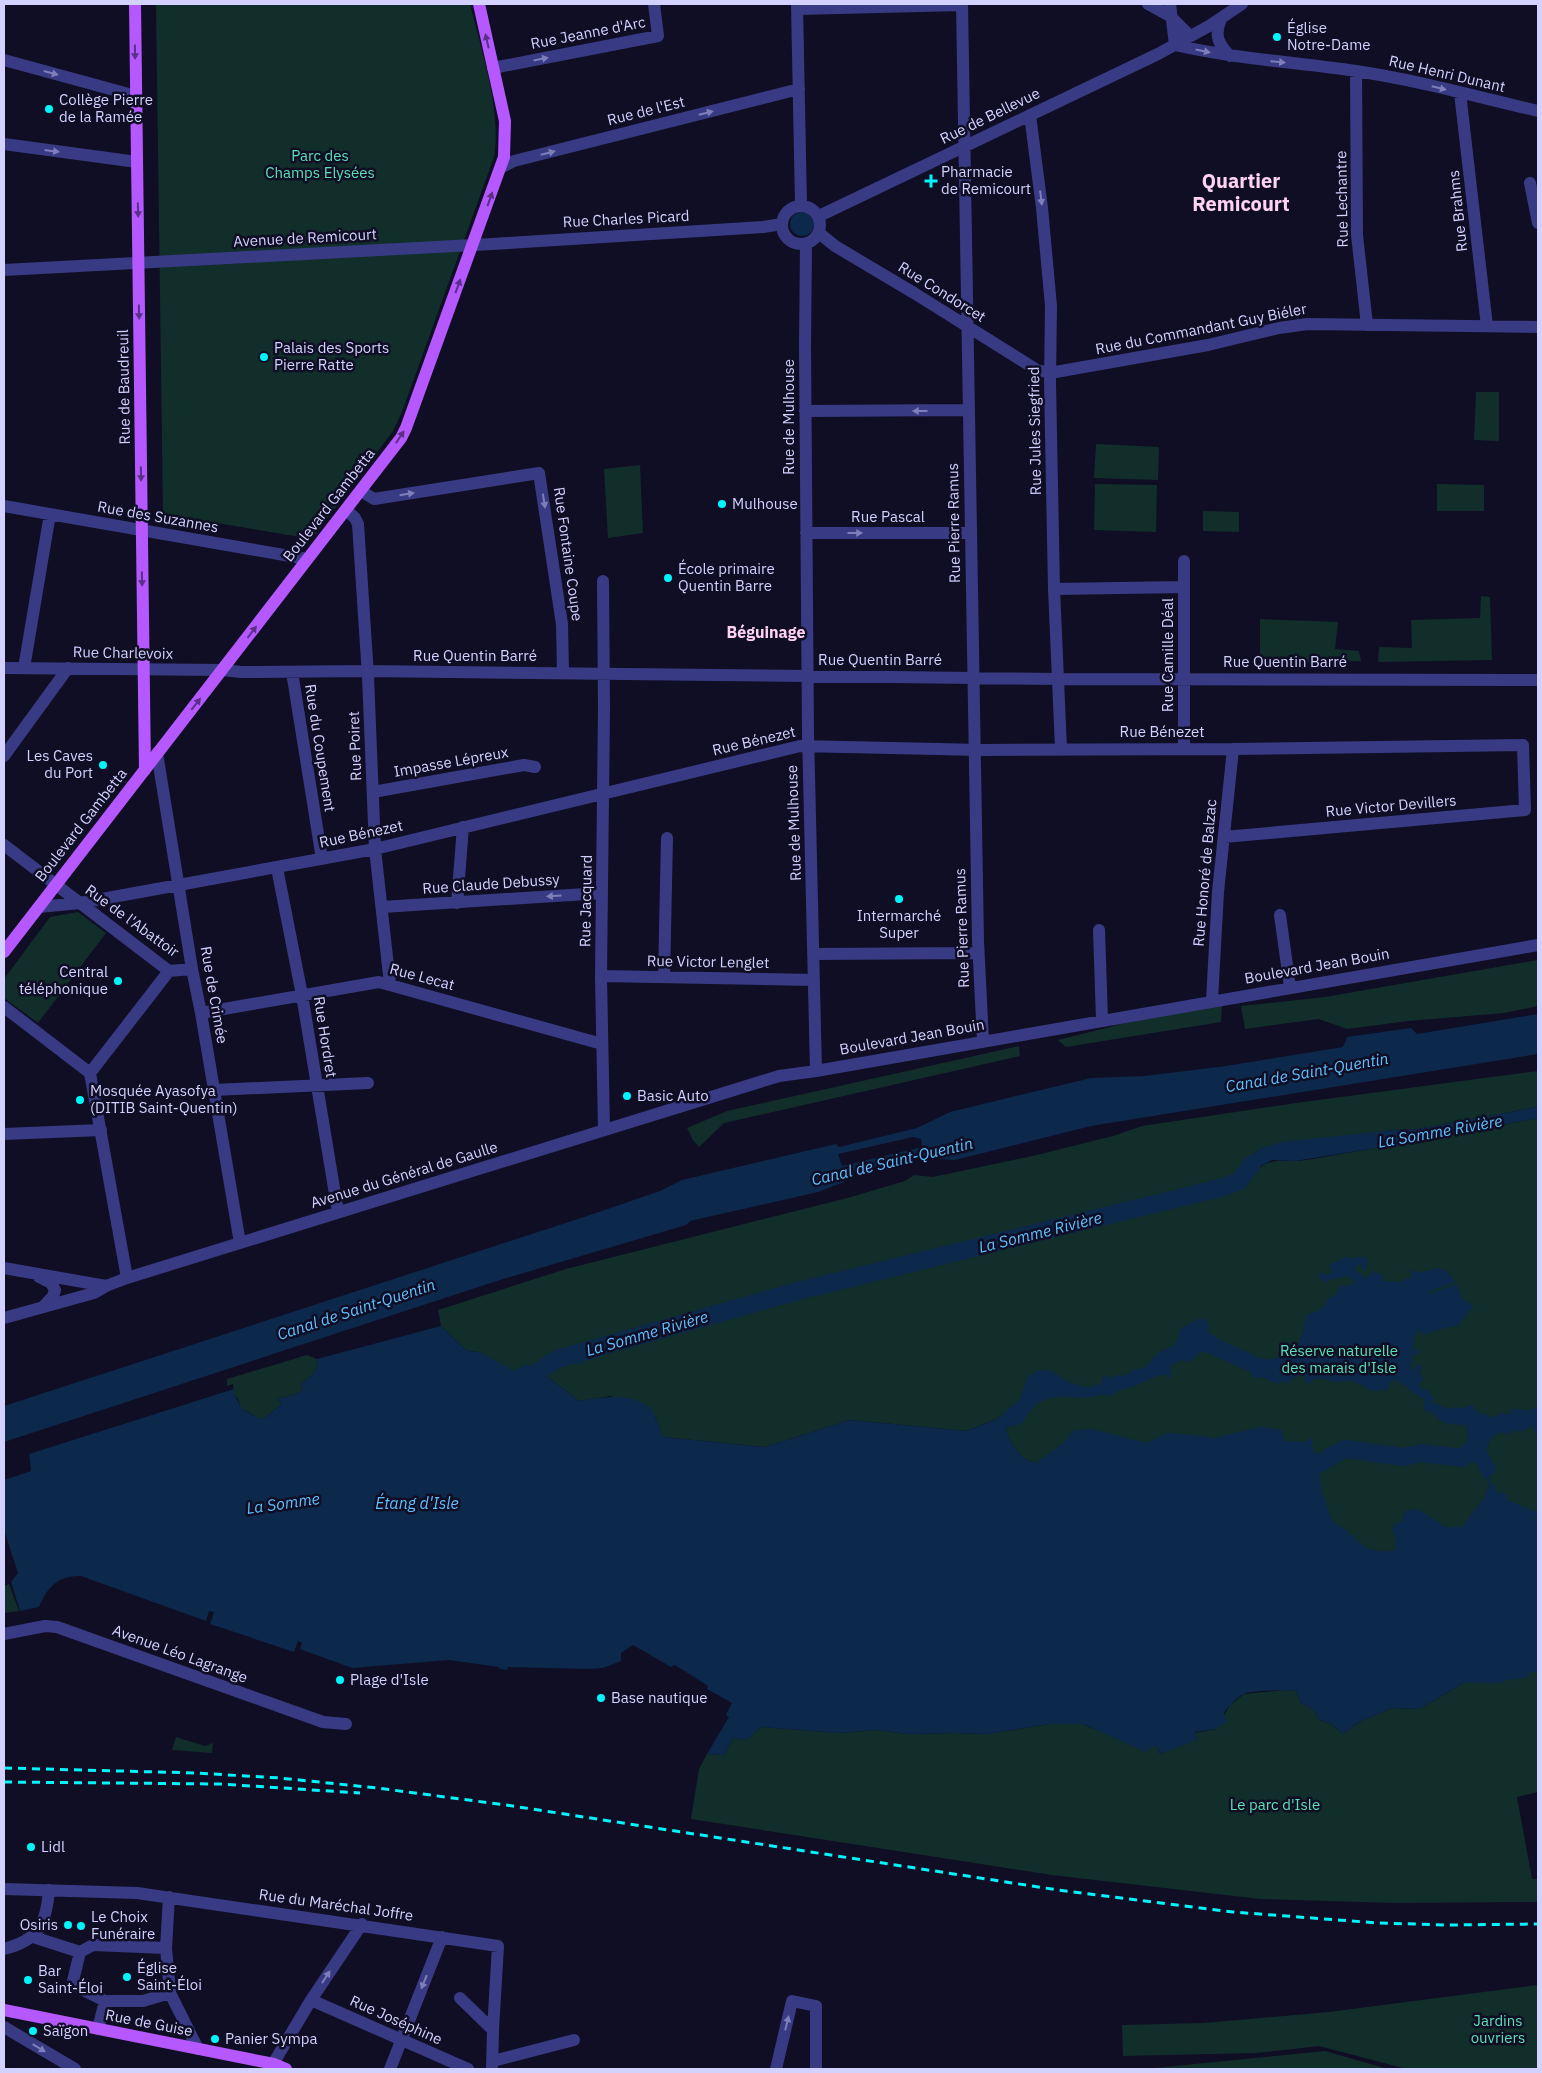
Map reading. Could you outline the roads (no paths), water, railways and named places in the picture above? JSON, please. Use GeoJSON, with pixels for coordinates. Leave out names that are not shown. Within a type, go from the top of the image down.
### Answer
{"type":"FeatureCollection","features":[{"type":"Feature","properties":{"kind":"main road","name":"Rue de Baudreuil"},"geometry":{"type":"LineString","coordinates":[[135,4],[145,770]]}},
{"type":"Feature","properties":{"kind":"main road","name":"Boulevard Gambetta"},"geometry":{"type":"LineString","coordinates":[[4,952],[361,491],[406,428],[502,167],[505,121],[479,4]]}},
{"type":"Feature","properties":{"kind":"main road"},"geometry":{"type":"LineString","coordinates":[[144,720],[149,733],[154,738],[162,740],[174,731]]}},
{"type":"Feature","properties":{"kind":"main road","name":"Rue de Guise"},"geometry":{"type":"LineString","coordinates":[[4,2010],[198,2049],[250,2064],[286,2069]]}},
{"type":"Feature","properties":{"kind":"street","name":"Rue Jeanne d'Arc"},"geometry":{"type":"LineString","coordinates":[[493,68],[658,36],[654,4]]}},
{"type":"Feature","properties":{"kind":"street"},"geometry":{"type":"LineString","coordinates":[[1148,4],[1170,10],[1190,36]]}},
{"type":"Feature","properties":{"kind":"street","name":"Rue de Bellevue"},"geometry":{"type":"LineString","coordinates":[[819,216],[836,210],[904,174],[1176,45],[1221,19],[1242,4]]}},
{"type":"Feature","properties":{"kind":"street"},"geometry":{"type":"LineString","coordinates":[[801,205],[797,6],[962,5]]}},
{"type":"Feature","properties":{"kind":"street","name":"Rue Pierre Ramus"},"geometry":{"type":"LineString","coordinates":[[962,5],[978,953],[983,1041]]}},
{"type":"Feature","properties":{"kind":"street"},"geometry":{"type":"LineString","coordinates":[[1170,10],[1176,45]]}},
{"type":"Feature","properties":{"kind":"street"},"geometry":{"type":"LineString","coordinates":[[1221,19],[1216,37],[1220,45],[1230,56]]}},
{"type":"Feature","properties":{"kind":"street","name":"Rue Henri Dunant"},"geometry":{"type":"LineString","coordinates":[[1176,45],[1230,56],[1356,71],[1408,80],[1538,111]]}},
{"type":"Feature","properties":{"kind":"street"},"geometry":{"type":"LineString","coordinates":[[4,60],[136,96]]}},
{"type":"Feature","properties":{"kind":"street","name":"Rue Lechantre"},"geometry":{"type":"LineString","coordinates":[[1356,71],[1357,235],[1367,325]]}},
{"type":"Feature","properties":{"kind":"street","name":"Rue de l'Est"},"geometry":{"type":"LineString","coordinates":[[502,167],[514,162],[799,89]]}},
{"type":"Feature","properties":{"kind":"street","name":"Rue Brahms"},"geometry":{"type":"LineString","coordinates":[[1460,93],[1487,326]]}},
{"type":"Feature","properties":{"kind":"street","name":"Rue Jules Siegfried"},"geometry":{"type":"LineString","coordinates":[[1030,115],[1042,208],[1051,306],[1050,373],[1054,589],[1061,748]]}},
{"type":"Feature","properties":{"kind":"street"},"geometry":{"type":"LineString","coordinates":[[4,144],[137,162]]}},
{"type":"Feature","properties":{"kind":"street"},"geometry":{"type":"LineString","coordinates":[[1530,183],[1538,223]]}},
{"type":"Feature","properties":{"kind":"street"},"geometry":{"type":"LineString","coordinates":[[801,205],[812,208],[819,216],[821,222],[819,233],[811,242],[806,244],[794,243],[785,235],[782,224],[783,218],[790,209],[801,205]]}},
{"type":"Feature","properties":{"kind":"street","name":"Rue Charles Picard"},"geometry":{"type":"LineString","coordinates":[[473,245],[763,227],[782,224]]}},
{"type":"Feature","properties":{"kind":"street","name":"Rue Condorcet"},"geometry":{"type":"LineString","coordinates":[[819,233],[835,246],[967,327],[1038,370],[1050,373]]}},
{"type":"Feature","properties":{"kind":"street","name":"Rue de Mulhouse"},"geometry":{"type":"LineString","coordinates":[[806,244],[804,263],[809,676],[808,747],[816,1071]]}},
{"type":"Feature","properties":{"kind":"street","name":"Avenue de Remicourt"},"geometry":{"type":"LineString","coordinates":[[4,270],[473,245]]}},
{"type":"Feature","properties":{"kind":"street","name":"Rue du Commandant Guy Biéler"},"geometry":{"type":"LineString","coordinates":[[1050,373],[1208,345],[1279,328],[1307,324],[1538,326]]}},
{"type":"Feature","properties":{"kind":"street"},"geometry":{"type":"LineString","coordinates":[[805,411],[969,410]]}},
{"type":"Feature","properties":{"kind":"street","name":"Rue Fontaine Coupe"},"geometry":{"type":"LineString","coordinates":[[361,491],[374,499],[539,473],[562,624],[563,673]]}},
{"type":"Feature","properties":{"kind":"street","name":"Rue des Suzannes"},"geometry":{"type":"LineString","coordinates":[[4,506],[307,559]]}},
{"type":"Feature","properties":{"kind":"street","name":"Rue Poiret"},"geometry":{"type":"LineString","coordinates":[[346,510],[355,518],[358,524],[375,849],[390,984]]}},
{"type":"Feature","properties":{"kind":"street"},"geometry":{"type":"LineString","coordinates":[[24,668],[50,514]]}},
{"type":"Feature","properties":{"kind":"street","name":"Rue Pascal"},"geometry":{"type":"LineString","coordinates":[[806,533],[971,533]]}},
{"type":"Feature","properties":{"kind":"street","name":"Rue Camille Déal"},"geometry":{"type":"LineString","coordinates":[[1184,561],[1184,748]]}},
{"type":"Feature","properties":{"kind":"street","name":"Rue Jacquard"},"geometry":{"type":"LineString","coordinates":[[603,581],[601,976],[604,1129]]}},
{"type":"Feature","properties":{"kind":"street"},"geometry":{"type":"LineString","coordinates":[[1054,589],[1184,588]]}},
{"type":"Feature","properties":{"kind":"street","name":"Rue Charlevoix"},"geometry":{"type":"LineString","coordinates":[[4,668],[222,670]]}},
{"type":"Feature","properties":{"kind":"street"},"geometry":{"type":"LineString","coordinates":[[4,756],[68,668]]}},
{"type":"Feature","properties":{"kind":"street","name":"Rue Quentin Barré"},"geometry":{"type":"LineString","coordinates":[[222,670],[1057,679],[1538,680]]}},
{"type":"Feature","properties":{"kind":"street","name":"Rue du Coupement"},"geometry":{"type":"LineString","coordinates":[[292,672],[322,859]]}},
{"type":"Feature","properties":{"kind":"street","name":"Rue Bénezet"},"geometry":{"type":"LineString","coordinates":[[39,907],[80,903],[179,883],[277,868],[375,849],[800,746],[975,749],[1233,749],[1523,745],[1523,774]]}},
{"type":"Feature","properties":{"kind":"street","name":"Rue Honoré de Balzac"},"geometry":{"type":"LineString","coordinates":[[1212,1000],[1218,892],[1233,749]]}},
{"type":"Feature","properties":{"kind":"street","name":"Rue de Crimée"},"geometry":{"type":"LineString","coordinates":[[158,753],[192,969],[240,1243]]}},
{"type":"Feature","properties":{"kind":"street","name":"Impasse Lépreux"},"geometry":{"type":"LineString","coordinates":[[373,792],[524,765],[535,767]]}},
{"type":"Feature","properties":{"kind":"street","name":"Rue Victor Devillers"},"geometry":{"type":"LineString","coordinates":[[1224,837],[1525,810],[1523,774]]}},
{"type":"Feature","properties":{"kind":"street"},"geometry":{"type":"LineString","coordinates":[[457,903],[463,827]]}},
{"type":"Feature","properties":{"kind":"street"},"geometry":{"type":"LineString","coordinates":[[664,977],[667,838]]}},
{"type":"Feature","properties":{"kind":"street","name":"Rue de l'Abattoir"},"geometry":{"type":"LineString","coordinates":[[4,845],[169,971],[192,969]]}},
{"type":"Feature","properties":{"kind":"street","name":"Rue Hordret"},"geometry":{"type":"LineString","coordinates":[[277,868],[302,995],[338,1212]]}},
{"type":"Feature","properties":{"kind":"street","name":"Rue Claude Debussy"},"geometry":{"type":"LineString","coordinates":[[382,907],[602,893]]}},
{"type":"Feature","properties":{"kind":"street"},"geometry":{"type":"LineString","coordinates":[[1280,915],[1290,987]]}},
{"type":"Feature","properties":{"kind":"street"},"geometry":{"type":"LineString","coordinates":[[1099,930],[1102,1020]]}},
{"type":"Feature","properties":{"kind":"street","name":"Boulevard Jean Bouin"},"geometry":{"type":"LineString","coordinates":[[816,1071],[1212,1000],[1538,945]]}},
{"type":"Feature","properties":{"kind":"street"},"geometry":{"type":"LineString","coordinates":[[814,954],[978,953]]}},
{"type":"Feature","properties":{"kind":"street"},"geometry":{"type":"LineString","coordinates":[[90,1073],[169,971]]}},
{"type":"Feature","properties":{"kind":"street","name":"Rue Victor Lenglet"},"geometry":{"type":"LineString","coordinates":[[601,976],[814,980]]}},
{"type":"Feature","properties":{"kind":"street","name":"Rue Lecat"},"geometry":{"type":"LineString","coordinates":[[201,1013],[380,982],[602,1044]]}},
{"type":"Feature","properties":{"kind":"street"},"geometry":{"type":"LineString","coordinates":[[4,1007],[90,1073],[127,1278]]}},
{"type":"Feature","properties":{"kind":"street","name":"Avenue du Général de Gaulle"},"geometry":{"type":"LineString","coordinates":[[4,1318],[94,1293],[127,1278],[604,1129],[780,1076],[816,1071]]}},
{"type":"Feature","properties":{"kind":"street"},"geometry":{"type":"LineString","coordinates":[[214,1090],[368,1083]]}},
{"type":"Feature","properties":{"kind":"street"},"geometry":{"type":"LineString","coordinates":[[4,1134],[101,1130]]}},
{"type":"Feature","properties":{"kind":"street"},"geometry":{"type":"LineString","coordinates":[[4,1268],[106,1286]]}},
{"type":"Feature","properties":{"kind":"street"},"geometry":{"type":"LineString","coordinates":[[33,1274],[51,1283],[54,1290],[53,1296],[43,1308]]}},
{"type":"Feature","properties":{"kind":"street","name":"Avenue Léo Lagrange"},"geometry":{"type":"LineString","coordinates":[[4,1634],[45,1626],[57,1627],[323,1722],[346,1724]]}},
{"type":"Feature","properties":{"kind":"street","name":"Rue du Maréchal Joffre"},"geometry":{"type":"LineString","coordinates":[[4,1889],[137,1893],[362,1924],[498,1946],[492,2030]]}},
{"type":"Feature","properties":{"kind":"street"},"geometry":{"type":"LineString","coordinates":[[4,1949],[22,1944],[33,1937],[42,1924],[47,1907],[48,1890]]}},
{"type":"Feature","properties":{"kind":"street"},"geometry":{"type":"LineString","coordinates":[[169,1897],[166,1948],[170,1993],[198,2049]]}},
{"type":"Feature","properties":{"kind":"street"},"geometry":{"type":"LineString","coordinates":[[272,2067],[311,2000],[362,1924]]}},
{"type":"Feature","properties":{"kind":"street"},"geometry":{"type":"LineString","coordinates":[[33,1937],[80,1952],[93,1945],[166,1948]]}},
{"type":"Feature","properties":{"kind":"street"},"geometry":{"type":"LineString","coordinates":[[390,2069],[442,1937]]}},
{"type":"Feature","properties":{"kind":"street"},"geometry":{"type":"LineString","coordinates":[[80,1952],[73,1981],[83,1990],[104,2001],[144,2001],[170,1993]]}},
{"type":"Feature","properties":{"kind":"street"},"geometry":{"type":"LineString","coordinates":[[460,1998],[492,2030],[492,2065],[574,2040]]}},
{"type":"Feature","properties":{"kind":"street","name":"Rue Joséphine"},"geometry":{"type":"LineString","coordinates":[[311,2000],[468,2069]]}},
{"type":"Feature","properties":{"kind":"street"},"geometry":{"type":"LineString","coordinates":[[98,2029],[104,2001]]}},
{"type":"Feature","properties":{"kind":"street"},"geometry":{"type":"LineString","coordinates":[[776,2069],[792,2001],[816,2006],[816,2069]]}},
{"type":"Feature","properties":{"kind":"street"},"geometry":{"type":"LineString","coordinates":[[4,2027],[73,2069]]}},
{"type":"Feature","properties":{"kind":"water"},"geometry":{"type":"Polygon","coordinates":[[[802,212],[810,216],[814,224],[810,232],[802,236],[794,232],[790,224],[794,216],[802,212]]]}},
{"type":"Feature","properties":{"kind":"water","name":"Canal de Saint-Quentin"},"geometry":{"type":"Polygon","coordinates":[[[1538,1014],[1538,1054],[1091,1126],[955,1160],[922,1158],[844,1173],[844,1182],[818,1192],[690,1221],[686,1225],[500,1280],[4,1442],[4,1406],[584,1217],[660,1191],[682,1180],[836,1144],[839,1147],[917,1128],[950,1112],[1091,1078],[1144,1076],[1226,1066],[1343,1047],[1347,1037],[1411,1028],[1417,1034],[1538,1014]],[[913,1137],[838,1154],[842,1166],[922,1147],[921,1139],[913,1137]]]}},
{"type":"Feature","properties":{"kind":"water"},"geometry":{"type":"Polygon","coordinates":[[[1538,1107],[1538,1118],[1401,1144],[1295,1161],[1272,1160],[1259,1167],[1245,1189],[1232,1178],[1259,1149],[1282,1142],[1417,1129],[1538,1107]]]}},
{"type":"Feature","properties":{"kind":"water","name":"Étang d'Isle"},"geometry":{"type":"Polygon","coordinates":[[[1349,1256],[1352,1259],[1357,1257],[1368,1258],[1366,1270],[1362,1270],[1360,1264],[1356,1266],[1355,1271],[1367,1278],[1374,1270],[1374,1272],[1383,1276],[1382,1281],[1402,1282],[1406,1278],[1410,1279],[1412,1273],[1405,1267],[1417,1272],[1436,1268],[1447,1271],[1455,1282],[1428,1292],[1428,1294],[1457,1284],[1463,1299],[1473,1306],[1458,1326],[1444,1328],[1427,1334],[1416,1331],[1413,1350],[1414,1352],[1416,1349],[1420,1350],[1419,1353],[1413,1356],[1410,1369],[1415,1370],[1416,1365],[1419,1364],[1422,1368],[1419,1372],[1424,1379],[1419,1384],[1420,1387],[1425,1390],[1427,1389],[1434,1399],[1432,1402],[1449,1409],[1457,1407],[1462,1409],[1473,1405],[1475,1411],[1478,1409],[1480,1414],[1485,1414],[1492,1418],[1501,1413],[1509,1414],[1512,1411],[1511,1409],[1526,1411],[1538,1407],[1538,1438],[1532,1426],[1520,1432],[1513,1430],[1509,1435],[1502,1432],[1494,1437],[1486,1450],[1496,1467],[1495,1473],[1484,1479],[1476,1463],[1464,1461],[1461,1455],[1470,1448],[1467,1443],[1466,1425],[1449,1424],[1440,1421],[1433,1413],[1425,1411],[1423,1399],[1395,1379],[1390,1382],[1388,1389],[1380,1391],[1370,1390],[1356,1382],[1349,1381],[1335,1382],[1318,1379],[1312,1380],[1310,1384],[1306,1382],[1305,1376],[1296,1377],[1288,1383],[1282,1381],[1277,1384],[1263,1377],[1252,1377],[1251,1372],[1202,1351],[1190,1362],[1181,1360],[1170,1366],[1171,1379],[1166,1375],[1160,1375],[1130,1388],[1122,1389],[1107,1397],[1105,1394],[1092,1397],[1058,1397],[1049,1399],[1039,1403],[1031,1410],[1023,1423],[1005,1428],[1020,1455],[1036,1463],[1061,1445],[1074,1430],[1092,1429],[1147,1443],[1167,1433],[1214,1438],[1261,1427],[1282,1430],[1284,1441],[1306,1442],[1311,1437],[1314,1453],[1318,1460],[1326,1461],[1325,1465],[1319,1469],[1319,1474],[1331,1517],[1334,1522],[1348,1531],[1349,1535],[1352,1534],[1361,1544],[1376,1551],[1395,1550],[1396,1538],[1392,1530],[1394,1524],[1401,1522],[1405,1511],[1418,1509],[1446,1527],[1462,1527],[1484,1498],[1490,1483],[1499,1494],[1503,1492],[1507,1495],[1507,1500],[1537,1512],[1538,1517],[1534,1519],[1536,1522],[1538,1521],[1538,1671],[1530,1673],[1526,1678],[1506,1680],[1501,1683],[1463,1683],[1420,1709],[1392,1708],[1361,1721],[1343,1734],[1330,1723],[1319,1720],[1314,1710],[1302,1704],[1296,1691],[1269,1691],[1241,1695],[1224,1713],[1227,1722],[1216,1729],[1195,1732],[1197,1740],[1160,1754],[1158,1747],[1152,1746],[1146,1752],[1083,1724],[1050,1724],[987,1734],[908,1734],[877,1730],[838,1733],[761,1727],[747,1740],[733,1738],[724,1755],[707,1754],[729,1717],[726,1715],[732,1703],[707,1689],[708,1686],[675,1665],[671,1667],[633,1645],[621,1653],[621,1661],[603,1668],[508,1667],[507,1670],[500,1669],[499,1667],[449,1660],[352,1668],[300,1649],[302,1643],[298,1641],[294,1652],[210,1624],[214,1612],[209,1611],[206,1621],[81,1576],[60,1580],[50,1588],[39,1607],[20,1611],[11,1582],[18,1573],[4,1530],[4,1480],[31,1471],[29,1454],[234,1389],[234,1395],[242,1408],[264,1419],[282,1403],[277,1399],[294,1395],[303,1390],[301,1384],[311,1376],[317,1367],[317,1359],[441,1326],[467,1351],[479,1352],[514,1371],[527,1364],[540,1371],[579,1401],[623,1397],[640,1402],[653,1412],[663,1437],[765,1447],[850,1420],[966,1431],[997,1419],[1020,1399],[1027,1378],[1036,1371],[1050,1370],[1070,1383],[1089,1388],[1096,1384],[1099,1386],[1102,1383],[1102,1378],[1106,1375],[1109,1379],[1117,1375],[1124,1376],[1134,1370],[1144,1368],[1159,1352],[1173,1346],[1179,1336],[1179,1330],[1198,1319],[1206,1319],[1209,1325],[1208,1332],[1225,1342],[1257,1357],[1264,1359],[1277,1358],[1290,1352],[1295,1347],[1303,1333],[1306,1316],[1316,1312],[1327,1303],[1326,1300],[1335,1295],[1341,1285],[1348,1287],[1355,1282],[1348,1276],[1334,1279],[1332,1277],[1328,1282],[1325,1282],[1318,1276],[1322,1272],[1327,1275],[1332,1272],[1329,1266],[1331,1264],[1349,1256]]]}},
{"type":"Feature","properties":{"kind":"water"},"geometry":{"type":"Polygon","coordinates":[[[579,1347],[583,1351],[589,1352],[596,1347],[599,1349],[591,1360],[587,1357],[583,1360],[582,1364],[575,1364],[556,1357],[562,1355],[565,1349],[577,1351],[579,1347]]]}},
{"type":"Feature","properties":{"kind":"waterway","name":"La Somme Rivière"},"geometry":{"type":"LineString","coordinates":[[520,1384],[557,1359],[798,1291],[1224,1187],[1239,1181],[1252,1164]]}},
{"type":"Feature","properties":{"kind":"waterway"},"geometry":{"type":"LineString","coordinates":[[1306,1458],[1319,1464],[1346,1449],[1403,1457],[1421,1453],[1462,1458],[1480,1442]]}},
{"type":"Feature","properties":{"kind":"waterway"},"geometry":{"type":"LineString","coordinates":[[1486,1474],[1491,1486]]}},
{"type":"Feature","properties":{"kind":"railway"},"geometry":{"type":"LineString","coordinates":[[4,1768],[196,1773],[280,1778],[377,1788],[506,1805],[1058,1890],[1233,1912],[1378,1923],[1448,1925],[1538,1924]]}},
{"type":"Feature","properties":{"kind":"railway"},"geometry":{"type":"LineString","coordinates":[[4,1782],[220,1784],[360,1793]]}},
{"type":"Feature","properties":{"kind":"place","name":"Église Notre-Dame"},"geometry":{"type":"Point","coordinates":[1277,37]}},
{"type":"Feature","properties":{"kind":"place","name":"Collège Pierre de la Ramée"},"geometry":{"type":"Point","coordinates":[49,109]}},
{"type":"Feature","properties":{"kind":"place","name":"Pharmacie de Remicourt"},"geometry":{"type":"Point","coordinates":[931,181]}},
{"type":"Feature","properties":{"kind":"place","name":"Palais des Sports Pierre Ratte"},"geometry":{"type":"Point","coordinates":[264,357]}},
{"type":"Feature","properties":{"kind":"place","name":"Mulhouse"},"geometry":{"type":"Point","coordinates":[722,504]}},
{"type":"Feature","properties":{"kind":"place","name":"École primaire Quentin Barre"},"geometry":{"type":"Point","coordinates":[668,578]}},
{"type":"Feature","properties":{"kind":"place","name":"Les Caves du Port"},"geometry":{"type":"Point","coordinates":[103,765]}},
{"type":"Feature","properties":{"kind":"place","name":"Intermarché Super"},"geometry":{"type":"Point","coordinates":[899,899]}},
{"type":"Feature","properties":{"kind":"place","name":"Central téléphonique"},"geometry":{"type":"Point","coordinates":[118,981]}},
{"type":"Feature","properties":{"kind":"place","name":"Basic Auto"},"geometry":{"type":"Point","coordinates":[627,1096]}},
{"type":"Feature","properties":{"kind":"place","name":"Mosquée Ayasofya (DITIB Saint-Quentin)"},"geometry":{"type":"Point","coordinates":[80,1100]}},
{"type":"Feature","properties":{"kind":"place","name":"Plage d'Isle"},"geometry":{"type":"Point","coordinates":[340,1680]}},
{"type":"Feature","properties":{"kind":"place","name":"Base nautique"},"geometry":{"type":"Point","coordinates":[601,1698]}},
{"type":"Feature","properties":{"kind":"place","name":"Lidl"},"geometry":{"type":"Point","coordinates":[31,1847]}},
{"type":"Feature","properties":{"kind":"place","name":"Osiris"},"geometry":{"type":"Point","coordinates":[68,1925]}},
{"type":"Feature","properties":{"kind":"place","name":"Le Choix Funéraire"},"geometry":{"type":"Point","coordinates":[81,1926]}},
{"type":"Feature","properties":{"kind":"place","name":"Église Saint-Éloi"},"geometry":{"type":"Point","coordinates":[127,1977]}},
{"type":"Feature","properties":{"kind":"place","name":"Bar Saint-Éloi"},"geometry":{"type":"Point","coordinates":[28,1980]}},
{"type":"Feature","properties":{"kind":"place","name":"Saïgon"},"geometry":{"type":"Point","coordinates":[33,2031]}},
{"type":"Feature","properties":{"kind":"place","name":"Panier Sympa"},"geometry":{"type":"Point","coordinates":[215,2039]}},
{"type":"Feature","properties":{"kind":"district","name":"Quartier Remicourt"},"geometry":{"type":"Point","coordinates":[1241,192]}},
{"type":"Feature","properties":{"kind":"district","name":"Béguinage"},"geometry":{"type":"Point","coordinates":[766,632]}},
{"type":"Feature","properties":{"kind":"park label","name":"Parc des Champs Elysées"},"geometry":{"type":"Point","coordinates":[320,164]}},
{"type":"Feature","properties":{"kind":"park label","name":"Réserve naturelle des marais d'Isle"},"geometry":{"type":"Point","coordinates":[1339,1360]}},
{"type":"Feature","properties":{"kind":"park label","name":"Le parc d'Isle"},"geometry":{"type":"Point","coordinates":[1275,1805]}},
{"type":"Feature","properties":{"kind":"park label","name":"Jardins ouvriers"},"geometry":{"type":"Point","coordinates":[1498,2030]}},
{"type":"Feature","properties":{"kind":"water label","name":"La Somme"},"geometry":{"type":"Point","coordinates":[283,1503]}}]}
